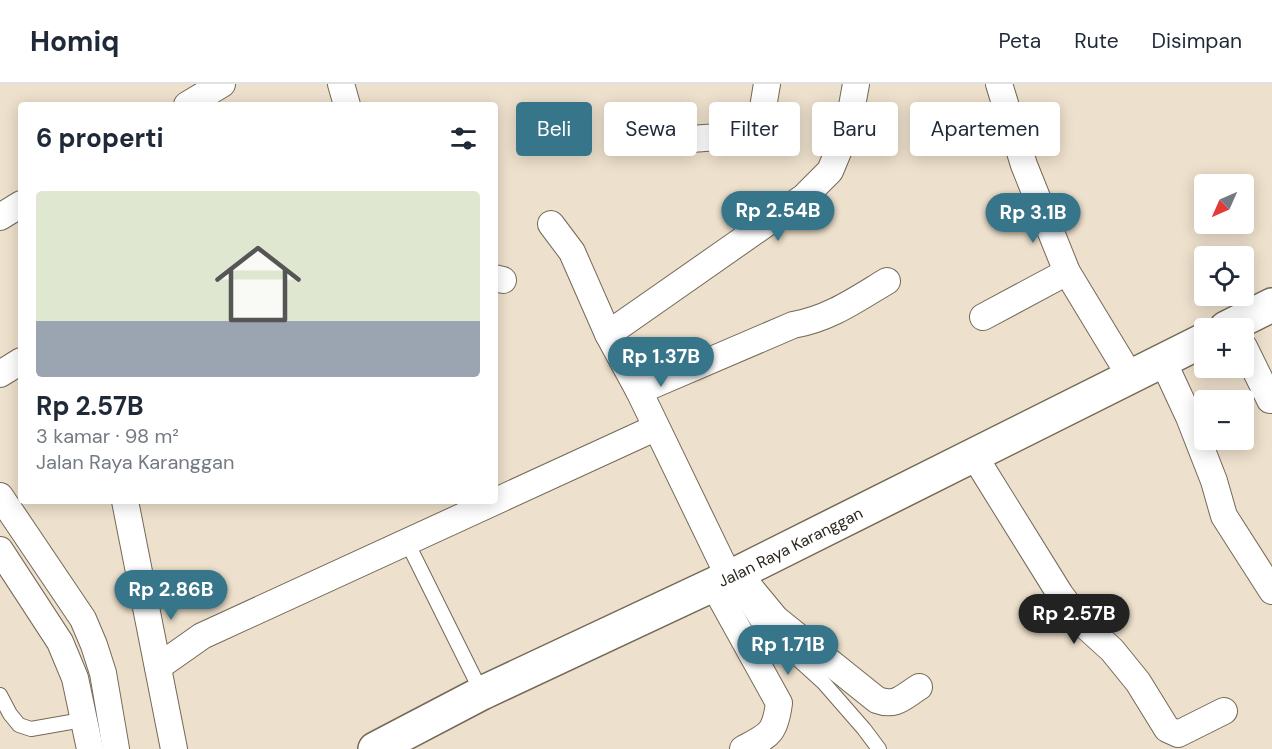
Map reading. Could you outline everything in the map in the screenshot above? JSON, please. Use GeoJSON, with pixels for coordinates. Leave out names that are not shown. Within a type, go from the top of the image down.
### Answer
{"type":"FeatureCollection","features":[{"type":"Feature","properties":{"kind":"street"},"geometry":{"type":"LineString","coordinates":[[192,102],[222,84]]}},
{"type":"Feature","properties":{"kind":"street"},"geometry":{"type":"LineString","coordinates":[[341,84],[347,102]]}},
{"type":"Feature","properties":{"kind":"street"},"geometry":{"type":"LineString","coordinates":[[697,139],[744,135],[754,130],[761,118],[767,84]]}},
{"type":"Feature","properties":{"kind":"street"},"geometry":{"type":"LineString","coordinates":[[608,334],[804,197],[830,171],[848,128],[856,84]]}},
{"type":"Feature","properties":{"kind":"street"},"geometry":{"type":"LineString","coordinates":[[999,84],[1024,165],[1067,272],[1130,376]]}},
{"type":"Feature","properties":{"kind":"street"},"geometry":{"type":"LineString","coordinates":[[0,217],[18,206]]}},
{"type":"Feature","properties":{"kind":"street"},"geometry":{"type":"LineString","coordinates":[[551,224],[572,252],[608,334],[639,391],[727,578],[779,703],[776,724],[766,737],[743,749]]}},
{"type":"Feature","properties":{"kind":"street"},"geometry":{"type":"LineString","coordinates":[[983,317],[1067,272]]}},
{"type":"Feature","properties":{"kind":"street"},"geometry":{"type":"LineString","coordinates":[[639,391],[793,325],[823,317],[843,308],[887,281]]}},
{"type":"Feature","properties":{"kind":"street","name":"Jalan Raya Karanggan"},"geometry":{"type":"LineString","coordinates":[[1252,318],[1272,305]]}},
{"type":"Feature","properties":{"kind":"street","name":"Jalan Raya Karanggan"},"geometry":{"type":"LineString","coordinates":[[375,749],[482,693],[727,578],[1130,376],[1194,348]]}},
{"type":"Feature","properties":{"kind":"street"},"geometry":{"type":"LineString","coordinates":[[1163,361],[1189,417],[1214,481],[1224,516],[1272,591]]}},
{"type":"Feature","properties":{"kind":"street"},"geometry":{"type":"LineString","coordinates":[[0,374],[18,363]]}},
{"type":"Feature","properties":{"kind":"street"},"geometry":{"type":"LineString","coordinates":[[1254,374],[1270,399]]}},
{"type":"Feature","properties":{"kind":"street"},"geometry":{"type":"LineString","coordinates":[[498,500],[655,428]]}},
{"type":"Feature","properties":{"kind":"street"},"geometry":{"type":"LineString","coordinates":[[973,454],[1060,594],[1080,621],[1112,650],[1138,682],[1167,729],[1178,734],[1224,711]]}},
{"type":"Feature","properties":{"kind":"street"},"geometry":{"type":"LineString","coordinates":[[0,496],[83,620],[103,673],[116,749]]}},
{"type":"Feature","properties":{"kind":"street"},"geometry":{"type":"LineString","coordinates":[[126,504],[174,749]]}},
{"type":"Feature","properties":{"kind":"street"},"geometry":{"type":"LineString","coordinates":[[158,667],[202,636],[490,504]]}},
{"type":"Feature","properties":{"kind":"street"},"geometry":{"type":"LineString","coordinates":[[0,550],[60,642],[75,678],[90,749]]}},
{"type":"Feature","properties":{"kind":"street"},"geometry":{"type":"LineString","coordinates":[[727,578],[877,700],[888,704],[919,687]]}},
{"type":"Feature","properties":{"kind":"lane"},"geometry":{"type":"LineString","coordinates":[[407,542],[482,693]]}},
{"type":"Feature","properties":{"kind":"lane"},"geometry":{"type":"LineString","coordinates":[[727,578],[759,624],[823,682],[879,749]]}},
{"type":"Feature","properties":{"kind":"lane"},"geometry":{"type":"LineString","coordinates":[[0,695],[19,725],[31,729],[110,715]]}}]}
